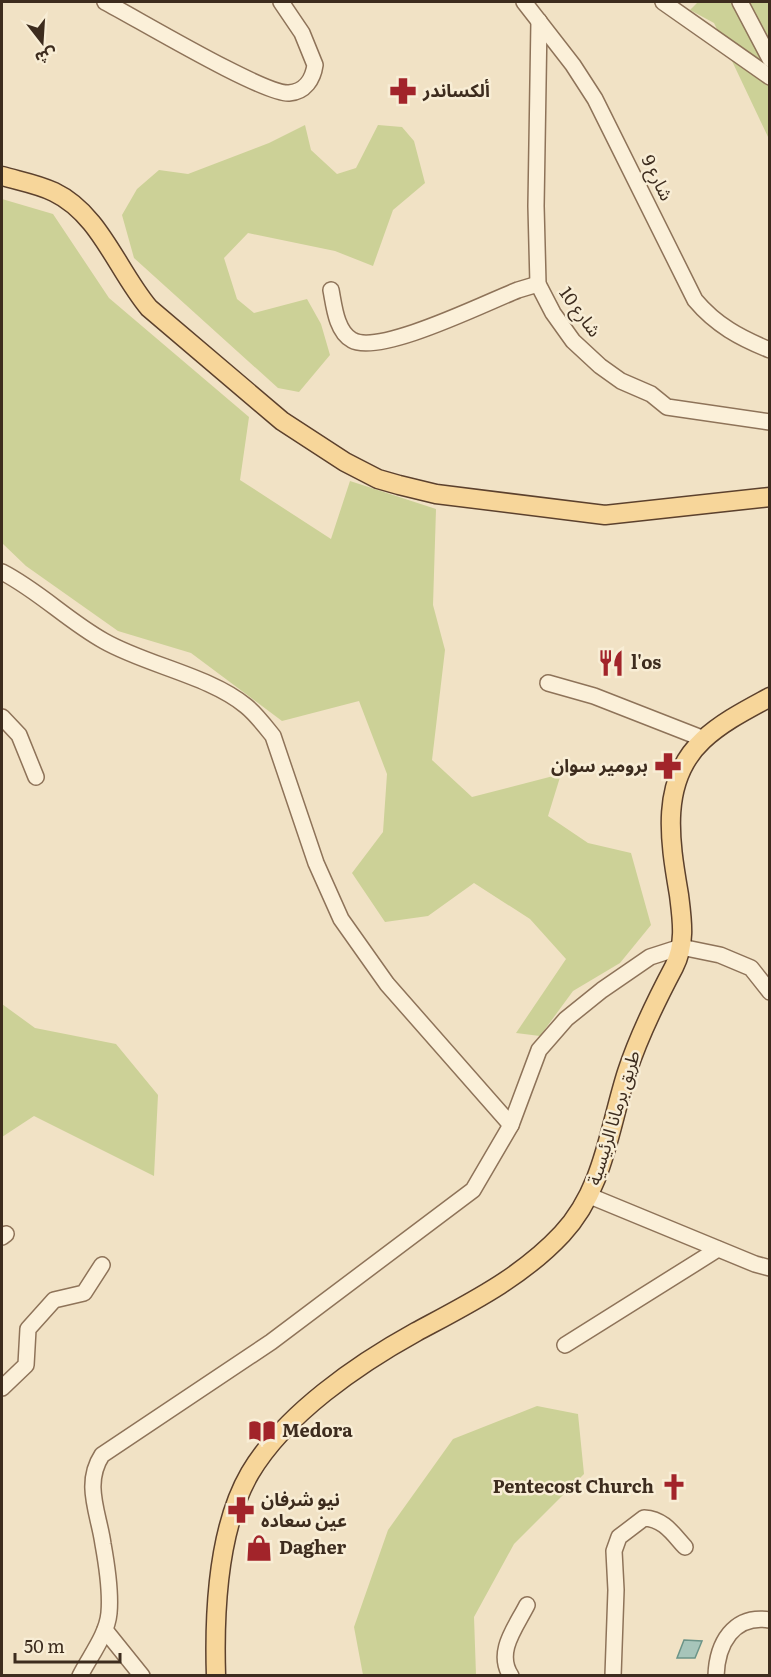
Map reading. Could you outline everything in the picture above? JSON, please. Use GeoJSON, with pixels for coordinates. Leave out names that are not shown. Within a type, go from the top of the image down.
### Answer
{"type":"FeatureCollection","features":[{"type":"Feature","properties":{"kind":"main road"},"geometry":{"type":"LineString","coordinates":[[2,176],[35,184],[75,205],[87,215],[131,288],[149,308],[282,421],[345,462],[378,479],[436,494],[605,515],[770,497]]}},
{"type":"Feature","properties":{"kind":"main road","name":"طريق برمانا الرئيسية"},"geometry":{"type":"LineString","coordinates":[[217,1674],[219,1597],[228,1531],[250,1473],[268,1449],[309,1406],[356,1368],[484,1295],[527,1267],[564,1233],[590,1196],[608,1149],[636,1045],[681,947],[682,920],[670,815],[675,785],[687,759],[704,739],[770,697]]}},
{"type":"Feature","properties":{"kind":"street"},"geometry":{"type":"LineString","coordinates":[[105,2],[245,77],[279,92],[289,93],[302,90],[309,82],[315,65],[302,33],[281,2]]}},
{"type":"Feature","properties":{"kind":"street","name":"شارع 9"},"geometry":{"type":"LineString","coordinates":[[524,2],[595,99],[695,300],[705,312],[734,335],[770,350]]}},
{"type":"Feature","properties":{"kind":"street"},"geometry":{"type":"LineString","coordinates":[[663,2],[770,77]]}},
{"type":"Feature","properties":{"kind":"street"},"geometry":{"type":"LineString","coordinates":[[740,2],[770,59]]}},
{"type":"Feature","properties":{"kind":"street","name":"شارع 10"},"geometry":{"type":"LineString","coordinates":[[539,21],[538,284],[553,313],[573,341],[621,381],[651,394],[667,407],[770,422]]}},
{"type":"Feature","properties":{"kind":"street"},"geometry":{"type":"LineString","coordinates":[[331,290],[342,328],[353,341],[365,344],[399,338],[538,284]]}},
{"type":"Feature","properties":{"kind":"street"},"geometry":{"type":"LineString","coordinates":[[2,572],[23,583],[101,640],[208,685],[245,705],[260,720],[273,736],[316,863],[350,934],[387,984],[511,1125]]}},
{"type":"Feature","properties":{"kind":"street"},"geometry":{"type":"LineString","coordinates":[[548,683],[594,696],[704,739]]}},
{"type":"Feature","properties":{"kind":"street"},"geometry":{"type":"LineString","coordinates":[[2,717],[20,735],[36,777]]}},
{"type":"Feature","properties":{"kind":"street"},"geometry":{"type":"LineString","coordinates":[[80,1676],[105,1630],[109,1614],[103,1543],[93,1498],[95,1466],[102,1455],[271,1342],[473,1190],[511,1125],[540,1050],[566,1019],[650,957],[681,947],[720,955],[751,968],[770,992]]}},
{"type":"Feature","properties":{"kind":"street"},"geometry":{"type":"LineString","coordinates":[[590,1196],[770,1268]]}},
{"type":"Feature","properties":{"kind":"street"},"geometry":{"type":"LineString","coordinates":[[565,1345],[718,1249]]}},
{"type":"Feature","properties":{"kind":"street"},"geometry":{"type":"LineString","coordinates":[[2,1388],[26,1365],[28,1329],[54,1300],[84,1293],[102,1265]]}},
{"type":"Feature","properties":{"kind":"street"},"geometry":{"type":"LineString","coordinates":[[613,1676],[616,1590],[613,1561],[618,1538],[644,1518],[654,1518],[666,1525],[685,1547]]}},
{"type":"Feature","properties":{"kind":"street"},"geometry":{"type":"LineString","coordinates":[[511,1676],[504,1662],[504,1652],[527,1605]]}},
{"type":"Feature","properties":{"kind":"street"},"geometry":{"type":"LineString","coordinates":[[716,1676],[719,1650],[727,1635],[737,1625],[749,1620],[770,1620]]}},
{"type":"Feature","properties":{"kind":"street"},"geometry":{"type":"LineString","coordinates":[[105,1630],[142,1676]]}},
{"type":"Feature","properties":{"kind":"green space"},"geometry":{"type":"Polygon","coordinates":[[[698,2],[769,2],[769,139],[714,23],[690,10],[698,2]]]}},
{"type":"Feature","properties":{"kind":"green space"},"geometry":{"type":"Polygon","coordinates":[[[305,125],[311,150],[337,174],[356,168],[378,125],[402,127],[414,141],[425,183],[393,210],[373,266],[335,251],[248,233],[224,258],[237,299],[254,313],[307,299],[321,324],[330,355],[299,392],[278,388],[134,258],[122,215],[137,189],[159,170],[188,174],[269,143],[305,125]]]}},
{"type":"Feature","properties":{"kind":"green space"},"geometry":{"type":"Polygon","coordinates":[[[2,199],[53,214],[109,298],[249,417],[240,480],[331,539],[350,481],[436,509],[433,605],[445,650],[432,760],[472,797],[561,774],[548,816],[588,843],[631,853],[651,925],[620,963],[573,991],[540,1036],[516,1033],[566,959],[530,919],[474,883],[428,916],[385,922],[352,873],[383,832],[387,774],[359,701],[282,721],[191,653],[118,631],[26,566],[2,543],[2,199]]]}},
{"type":"Feature","properties":{"kind":"green space"},"geometry":{"type":"Polygon","coordinates":[[[2,1004],[35,1028],[116,1044],[158,1095],[154,1176],[34,1116],[2,1137],[2,1004]]]}},
{"type":"Feature","properties":{"kind":"green space"},"geometry":{"type":"Polygon","coordinates":[[[537,1406],[578,1414],[584,1474],[514,1544],[474,1617],[476,1675],[363,1675],[354,1627],[388,1530],[453,1439],[537,1406]]]}},
{"type":"Feature","properties":{"kind":"water"},"geometry":{"type":"Polygon","coordinates":[[[684,1640],[702,1641],[695,1658],[677,1658],[684,1640]]]}},
{"type":"Feature","properties":{"kind":"place","name":"ألكساندر"},"geometry":{"type":"Point","coordinates":[403,91]}},
{"type":"Feature","properties":{"kind":"place","name":"l'os"},"geometry":{"type":"Point","coordinates":[611,663]}},
{"type":"Feature","properties":{"kind":"place","name":"برومير سوان"},"geometry":{"type":"Point","coordinates":[668,766]}},
{"type":"Feature","properties":{"kind":"place","name":"Medora"},"geometry":{"type":"Point","coordinates":[262,1431]}},
{"type":"Feature","properties":{"kind":"place","name":"Pentecost Church"},"geometry":{"type":"Point","coordinates":[674,1487]}},
{"type":"Feature","properties":{"kind":"place","name":"نيو شرفان عين سعاده"},"geometry":{"type":"Point","coordinates":[241,1510]}},
{"type":"Feature","properties":{"kind":"place","name":"Dagher"},"geometry":{"type":"Point","coordinates":[259,1548]}}]}
